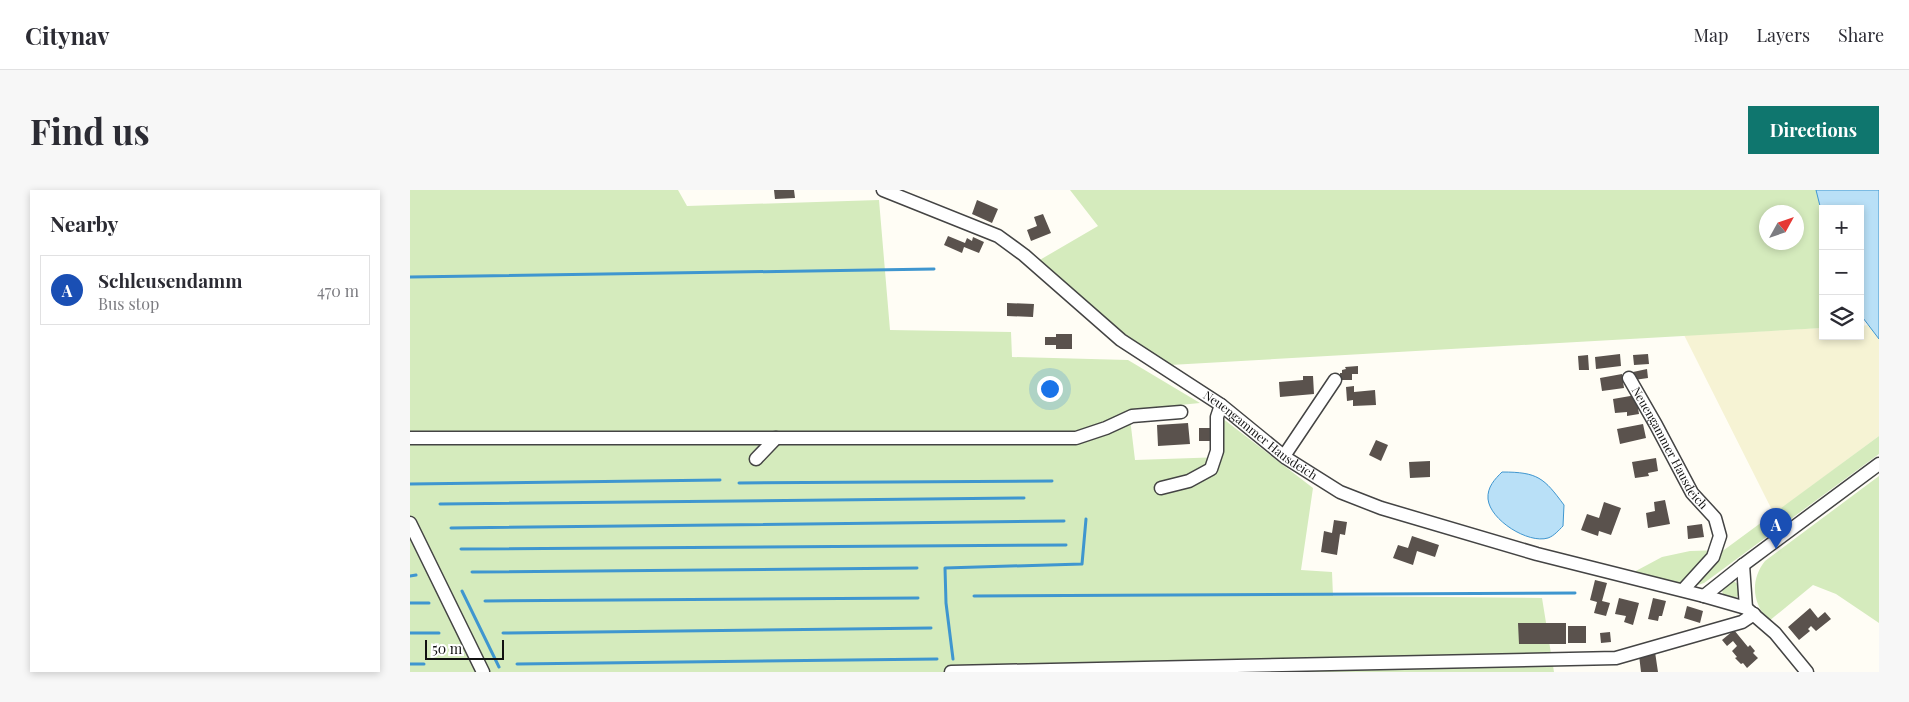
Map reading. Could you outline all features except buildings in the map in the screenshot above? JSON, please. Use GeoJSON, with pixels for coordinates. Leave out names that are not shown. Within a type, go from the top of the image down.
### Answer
{"type":"FeatureCollection","features":[{"type":"Feature","properties":{"kind":"street","name":"Neuengammer Hausdeich"},"geometry":{"type":"LineString","coordinates":[[883,190],[998,236],[1024,255],[1121,340],[1221,406],[1284,456],[1340,492],[1381,508],[1537,554],[1683,590],[1750,611],[1775,633],[1808,672]]}},
{"type":"Feature","properties":{"kind":"street","name":"Neuengammer Hausdeich"},"geometry":{"type":"LineString","coordinates":[[1629,378],[1692,493],[1715,518],[1720,536],[1713,558],[1683,590]]}},
{"type":"Feature","properties":{"kind":"street"},"geometry":{"type":"LineString","coordinates":[[1284,456],[1335,380]]}},
{"type":"Feature","properties":{"kind":"street"},"geometry":{"type":"LineString","coordinates":[[1161,488],[1189,481],[1211,469],[1217,451],[1217,417],[1221,406]]}},
{"type":"Feature","properties":{"kind":"street"},"geometry":{"type":"LineString","coordinates":[[410,438],[1076,438],[1106,428],[1132,416],[1182,412]]}},
{"type":"Feature","properties":{"kind":"street"},"geometry":{"type":"LineString","coordinates":[[756,459],[776,438]]}},
{"type":"Feature","properties":{"kind":"street"},"geometry":{"type":"LineString","coordinates":[[1704,596],[1879,464]]}},
{"type":"Feature","properties":{"kind":"street"},"geometry":{"type":"LineString","coordinates":[[410,523],[483,672]]}},
{"type":"Feature","properties":{"kind":"street"},"geometry":{"type":"LineString","coordinates":[[951,672],[1616,658],[1742,622],[1750,611],[1743,565]]}},
{"type":"Feature","properties":{"kind":"street"},"geometry":{"type":"LineString","coordinates":[[1221,672],[1242,665]]}},
{"type":"Feature","properties":{"kind":"shaded area"},"geometry":{"type":"Polygon","coordinates":[[[1869,325],[1879,339],[1879,436],[1774,514],[1684,335],[1819,328],[1819,340],[1864,340],[1864,326],[1869,325]]]}},
{"type":"Feature","properties":{"kind":"green space"},"geometry":{"type":"Polygon","coordinates":[[[410,190],[678,190],[687,206],[879,200],[890,330],[1011,332],[1012,357],[1128,360],[1200,403],[1129,410],[1135,460],[1223,457],[1222,418],[1313,488],[1301,570],[1332,572],[1333,596],[1542,598],[1554,672],[410,672],[410,190]]]}},
{"type":"Feature","properties":{"kind":"green space"},"geometry":{"type":"Polygon","coordinates":[[[1070,190],[1816,190],[1820,205],[1819,328],[1170,365],[1125,334],[1038,261],[1098,226],[1070,190]]]}},
{"type":"Feature","properties":{"kind":"green space"},"geometry":{"type":"Polygon","coordinates":[[[1879,436],[1879,454],[1704,583],[1692,587],[1634,572],[1662,557],[1690,551],[1724,550],[1879,436]]]}},
{"type":"Feature","properties":{"kind":"green space"},"geometry":{"type":"Polygon","coordinates":[[[1879,476],[1879,623],[1836,594],[1813,585],[1769,621],[1759,607],[1755,591],[1757,576],[1765,561],[1879,476]]]}},
{"type":"Feature","properties":{"kind":"green space"},"geometry":{"type":"Polygon","coordinates":[[[1731,581],[1737,584],[1740,590],[1737,596],[1731,599],[1725,596],[1722,590],[1725,584],[1731,581]]]}},
{"type":"Feature","properties":{"kind":"water"},"geometry":{"type":"Polygon","coordinates":[[[1816,190],[1879,190],[1879,339],[1864,319],[1864,205],[1820,205],[1816,190]]]}},
{"type":"Feature","properties":{"kind":"water"},"geometry":{"type":"Polygon","coordinates":[[[1502,472],[1532,475],[1551,488],[1564,505],[1563,526],[1556,533],[1548,538],[1530,537],[1511,529],[1495,515],[1490,507],[1488,495],[1494,480],[1502,472]]]}},
{"type":"Feature","properties":{"kind":"waterway"},"geometry":{"type":"LineString","coordinates":[[410,277],[934,269]]}},
{"type":"Feature","properties":{"kind":"waterway"},"geometry":{"type":"LineString","coordinates":[[410,484],[720,480]]}},
{"type":"Feature","properties":{"kind":"waterway"},"geometry":{"type":"LineString","coordinates":[[739,483],[1052,481]]}},
{"type":"Feature","properties":{"kind":"waterway"},"geometry":{"type":"LineString","coordinates":[[440,504],[1024,498]]}},
{"type":"Feature","properties":{"kind":"waterway"},"geometry":{"type":"LineString","coordinates":[[953,659],[946,603],[945,568],[1082,564],[1086,519]]}},
{"type":"Feature","properties":{"kind":"waterway"},"geometry":{"type":"LineString","coordinates":[[451,528],[1064,521]]}},
{"type":"Feature","properties":{"kind":"waterway"},"geometry":{"type":"LineString","coordinates":[[461,549],[1066,545]]}},
{"type":"Feature","properties":{"kind":"waterway"},"geometry":{"type":"LineString","coordinates":[[472,572],[917,568]]}},
{"type":"Feature","properties":{"kind":"waterway"},"geometry":{"type":"LineString","coordinates":[[410,576],[416,575]]}},
{"type":"Feature","properties":{"kind":"waterway"},"geometry":{"type":"LineString","coordinates":[[462,591],[499,667]]}},
{"type":"Feature","properties":{"kind":"waterway"},"geometry":{"type":"LineString","coordinates":[[974,596],[1575,593]]}},
{"type":"Feature","properties":{"kind":"waterway"},"geometry":{"type":"LineString","coordinates":[[485,601],[918,598]]}},
{"type":"Feature","properties":{"kind":"waterway"},"geometry":{"type":"LineString","coordinates":[[410,603],[429,603]]}},
{"type":"Feature","properties":{"kind":"waterway"},"geometry":{"type":"LineString","coordinates":[[503,633],[931,628]]}},
{"type":"Feature","properties":{"kind":"waterway"},"geometry":{"type":"LineString","coordinates":[[410,633],[439,633]]}},
{"type":"Feature","properties":{"kind":"waterway"},"geometry":{"type":"LineString","coordinates":[[517,664],[937,659]]}},
{"type":"Feature","properties":{"kind":"waterway"},"geometry":{"type":"LineString","coordinates":[[410,664],[424,664]]}},
{"type":"Feature","properties":{"kind":"place","name":"Schleusendamm"},"geometry":{"type":"Point","coordinates":[1776,549]}}]}
